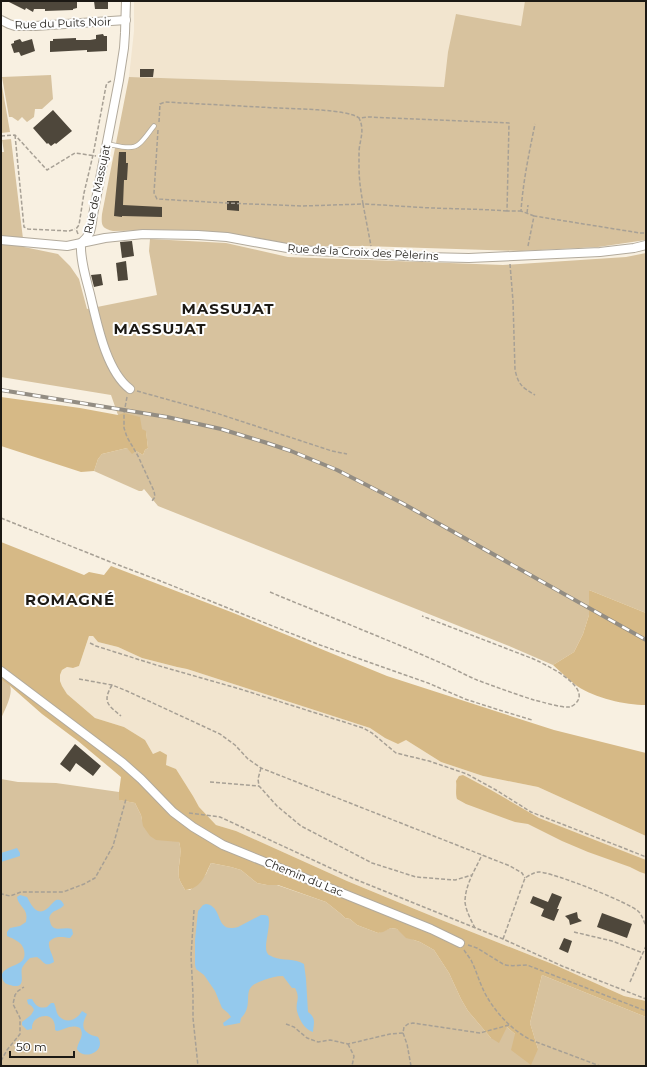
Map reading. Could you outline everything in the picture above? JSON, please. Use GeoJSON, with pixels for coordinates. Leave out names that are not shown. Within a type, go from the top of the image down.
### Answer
{"type":"FeatureCollection","features":[{"type":"Feature","properties":{"kind":"street","name":"Rue de Massujat"},"geometry":{"type":"LineString","coordinates":[[126,1],[124,48],[119,80],[90,234],[87,239],[81,243],[81,249],[85,271],[107,356],[120,380],[130,389]]}},
{"type":"Feature","properties":{"kind":"street","name":"Rue du Puits Noir"},"geometry":{"type":"LineString","coordinates":[[1,20],[15,26],[126,20]]}},
{"type":"Feature","properties":{"kind":"street","name":"Rue de la Croix des Pèlerins"},"geometry":{"type":"LineString","coordinates":[[1,240],[67,246],[105,238],[143,234],[198,235],[227,237],[298,250],[469,258],[600,252],[646,245]]}},
{"type":"Feature","properties":{"kind":"street","name":"Chemin du Lac"},"geometry":{"type":"LineString","coordinates":[[1,671],[123,763],[173,812],[193,828],[223,845],[431,929],[460,943]]}},
{"type":"Feature","properties":{"kind":"lane"},"geometry":{"type":"LineString","coordinates":[[106,143],[134,147],[139,144],[154,126]]}},
{"type":"Feature","properties":{"kind":"path"},"geometry":{"type":"LineString","coordinates":[[15,135],[24,227],[28,229],[70,231],[76,229],[79,225],[106,86],[107,83],[113,80]]}},
{"type":"Feature","properties":{"kind":"path"},"geometry":{"type":"LineString","coordinates":[[370,254],[371,246],[368,224],[363,204],[360,185],[359,150],[362,126],[359,118],[349,113],[312,110],[162,102],[160,104],[154,193],[157,199],[303,206],[363,204],[521,211],[534,216],[646,233]]}},
{"type":"Feature","properties":{"kind":"path"},"geometry":{"type":"LineString","coordinates":[[359,118],[369,116],[509,123],[507,211]]}},
{"type":"Feature","properties":{"kind":"path"},"geometry":{"type":"LineString","coordinates":[[521,211],[526,171],[535,124]]}},
{"type":"Feature","properties":{"kind":"path"},"geometry":{"type":"LineString","coordinates":[[15,135],[47,170],[75,153],[104,157]]}},
{"type":"Feature","properties":{"kind":"path"},"geometry":{"type":"LineString","coordinates":[[1,136],[15,135]]}},
{"type":"Feature","properties":{"kind":"path"},"geometry":{"type":"LineString","coordinates":[[527,213],[528,205]]}},
{"type":"Feature","properties":{"kind":"path"},"geometry":{"type":"LineString","coordinates":[[526,256],[534,216]]}},
{"type":"Feature","properties":{"kind":"path"},"geometry":{"type":"LineString","coordinates":[[76,229],[81,243]]}},
{"type":"Feature","properties":{"kind":"path"},"geometry":{"type":"LineString","coordinates":[[510,257],[515,370],[518,381],[524,388],[535,395]]}},
{"type":"Feature","properties":{"kind":"path"},"geometry":{"type":"LineString","coordinates":[[152,501],[155,497],[154,491],[124,428],[124,413],[130,389],[150,396],[216,413],[332,451],[347,454]]}},
{"type":"Feature","properties":{"kind":"path"},"geometry":{"type":"LineString","coordinates":[[1,518],[320,645],[428,684],[464,699],[532,720]]}},
{"type":"Feature","properties":{"kind":"path"},"geometry":{"type":"LineString","coordinates":[[270,592],[356,627],[475,679],[511,692],[548,704],[570,707],[578,700],[579,695],[576,687],[548,666],[422,616]]}},
{"type":"Feature","properties":{"kind":"path"},"geometry":{"type":"LineString","coordinates":[[90,643],[156,665],[240,689],[363,728],[372,733],[396,753],[429,761],[467,774],[531,812],[646,857]]}},
{"type":"Feature","properties":{"kind":"path"},"geometry":{"type":"LineString","coordinates":[[79,679],[112,685],[127,691],[220,734],[235,745],[248,759],[261,768],[510,866],[522,873],[526,878]]}},
{"type":"Feature","properties":{"kind":"path"},"geometry":{"type":"LineString","coordinates":[[112,685],[107,694],[107,700],[110,706],[121,716]]}},
{"type":"Feature","properties":{"kind":"path"},"geometry":{"type":"LineString","coordinates":[[261,768],[258,778],[259,786],[277,806],[301,826],[372,863],[416,877],[455,880],[472,875]]}},
{"type":"Feature","properties":{"kind":"path"},"geometry":{"type":"LineString","coordinates":[[210,782],[259,786]]}},
{"type":"Feature","properties":{"kind":"path"},"geometry":{"type":"LineString","coordinates":[[1,892],[2,894],[10,896],[21,892],[63,892],[95,878],[113,846],[126,799]]}},
{"type":"Feature","properties":{"kind":"path"},"geometry":{"type":"LineString","coordinates":[[186,813],[220,817],[352,878],[503,939],[562,966],[646,999]]}},
{"type":"Feature","properties":{"kind":"path"},"geometry":{"type":"LineString","coordinates":[[475,928],[465,902],[467,887],[482,855]]}},
{"type":"Feature","properties":{"kind":"path"},"geometry":{"type":"LineString","coordinates":[[503,939],[526,878],[532,873],[540,872],[571,882],[625,903],[639,912],[646,926]]}},
{"type":"Feature","properties":{"kind":"path"},"geometry":{"type":"LineString","coordinates":[[194,910],[191,956],[193,1018],[198,1066]]}},
{"type":"Feature","properties":{"kind":"path"},"geometry":{"type":"LineString","coordinates":[[574,932],[612,941],[643,953]]}},
{"type":"Feature","properties":{"kind":"path"},"geometry":{"type":"LineString","coordinates":[[460,943],[477,948],[508,966],[518,964],[527,965],[646,1011]]}},
{"type":"Feature","properties":{"kind":"path"},"geometry":{"type":"LineString","coordinates":[[460,943],[471,960],[487,996],[497,1012],[509,1025],[522,1036],[600,1066]]}},
{"type":"Feature","properties":{"kind":"path"},"geometry":{"type":"LineString","coordinates":[[630,982],[646,946]]}},
{"type":"Feature","properties":{"kind":"path"},"geometry":{"type":"LineString","coordinates":[[1,1061],[7,1050],[20,1034],[20,1018],[13,1004],[15,995],[24,987]]}},
{"type":"Feature","properties":{"kind":"path"},"geometry":{"type":"LineString","coordinates":[[410,1066],[407,1044],[403,1033],[404,1027],[408,1024],[413,1023],[480,1033],[509,1025]]}},
{"type":"Feature","properties":{"kind":"path"},"geometry":{"type":"LineString","coordinates":[[286,1024],[294,1027],[307,1038],[318,1042],[330,1040],[348,1044],[390,1034],[403,1033]]}},
{"type":"Feature","properties":{"kind":"path"},"geometry":{"type":"LineString","coordinates":[[348,1044],[354,1056],[352,1066]]}},
{"type":"Feature","properties":{"kind":"shaded area"},"geometry":{"type":"Polygon","coordinates":[[[134,1],[646,1],[444,87],[129,77],[134,31],[134,1]]]}},
{"type":"Feature","properties":{"kind":"shaded area"},"geometry":{"type":"Polygon","coordinates":[[[525,1],[646,1],[646,240],[598,247],[521,251],[364,246],[300,246],[222,233],[164,230],[113,231],[106,229],[103,226],[102,214],[129,77],[444,87],[448,52],[456,14],[521,26],[525,1]]]}},
{"type":"Feature","properties":{"kind":"shaded area"},"geometry":{"type":"Polygon","coordinates":[[[51,75],[53,99],[42,109],[35,109],[34,117],[27,122],[22,117],[18,121],[12,117],[9,117],[2,77],[51,75]]]}},
{"type":"Feature","properties":{"kind":"shaded area"},"geometry":{"type":"Polygon","coordinates":[[[1,80],[10,132],[1,133],[1,80]]]}},
{"type":"Feature","properties":{"kind":"shaded area"},"geometry":{"type":"Polygon","coordinates":[[[11,139],[24,247],[58,254],[70,266],[79,279],[87,309],[157,295],[149,251],[150,239],[226,243],[288,257],[503,265],[626,257],[646,253],[646,613],[589,590],[589,615],[583,634],[574,652],[553,665],[158,506],[144,489],[139,491],[94,471],[98,459],[102,454],[127,448],[143,455],[145,450],[148,448],[146,432],[118,415],[111,395],[1,377],[1,152],[4,152],[2,140],[11,139]]]}},
{"type":"Feature","properties":{"kind":"shaded area"},"geometry":{"type":"Polygon","coordinates":[[[1,397],[118,415],[124,413],[140,417],[142,429],[146,431],[148,448],[145,450],[143,455],[136,451],[132,454],[127,448],[102,454],[98,459],[94,471],[81,472],[1,446],[1,397]]]}},
{"type":"Feature","properties":{"kind":"shaded area"},"geometry":{"type":"Polygon","coordinates":[[[1,542],[84,575],[89,572],[104,575],[111,566],[231,612],[387,676],[554,730],[646,753],[646,836],[538,787],[483,776],[441,762],[406,740],[398,744],[385,738],[370,728],[187,669],[142,658],[118,647],[98,642],[93,636],[89,636],[79,666],[73,668],[67,667],[62,670],[60,675],[60,681],[67,694],[95,718],[124,727],[145,740],[153,754],[160,751],[167,755],[166,765],[176,769],[199,807],[216,825],[236,831],[347,881],[555,965],[624,996],[646,1001],[646,1017],[542,975],[530,1023],[538,1049],[531,1065],[511,1050],[515,1034],[507,1027],[499,1043],[491,1038],[468,1011],[449,973],[434,950],[420,942],[406,938],[397,929],[391,928],[378,933],[357,925],[350,919],[345,918],[326,902],[278,885],[257,883],[241,870],[211,863],[202,881],[195,887],[185,890],[179,878],[179,842],[156,840],[150,836],[143,826],[141,815],[135,803],[119,800],[121,777],[1,679],[1,542]]]}},
{"type":"Feature","properties":{"kind":"shaded area"},"geometry":{"type":"Polygon","coordinates":[[[589,590],[646,613],[646,705],[629,704],[592,694],[577,686],[553,665],[574,652],[583,634],[589,615],[589,590]]]}},
{"type":"Feature","properties":{"kind":"shaded area"},"geometry":{"type":"Polygon","coordinates":[[[89,636],[93,636],[98,642],[118,647],[142,658],[187,669],[370,728],[385,738],[406,740],[441,762],[483,776],[538,787],[646,836],[646,1001],[624,996],[555,965],[347,881],[236,831],[216,825],[198,807],[176,769],[166,765],[153,754],[145,740],[124,727],[95,718],[67,694],[60,681],[60,675],[62,670],[67,667],[73,668],[79,666],[89,636]]]}},
{"type":"Feature","properties":{"kind":"shaded area"},"geometry":{"type":"Polygon","coordinates":[[[1,679],[8,683],[11,687],[11,692],[1,719],[1,679]]]}},
{"type":"Feature","properties":{"kind":"shaded area"},"geometry":{"type":"Polygon","coordinates":[[[463,775],[539,818],[646,860],[646,874],[562,841],[528,824],[515,822],[466,804],[457,799],[456,794],[456,781],[459,776],[463,775]]]}},
{"type":"Feature","properties":{"kind":"shaded area"},"geometry":{"type":"Polygon","coordinates":[[[1,779],[18,782],[56,783],[119,792],[120,800],[135,803],[142,820],[179,842],[179,878],[185,890],[190,890],[206,874],[211,863],[241,870],[257,883],[277,885],[326,902],[345,918],[350,919],[357,925],[378,933],[391,928],[397,929],[434,950],[449,973],[468,1011],[491,1038],[507,1027],[538,1049],[530,1023],[542,975],[646,1017],[646,1066],[1,1066],[1,779]]]}},
{"type":"Feature","properties":{"kind":"water"},"geometry":{"type":"Polygon","coordinates":[[[17,848],[20,856],[1,862],[1,853],[17,848]]]}},
{"type":"Feature","properties":{"kind":"water"},"geometry":{"type":"Polygon","coordinates":[[[20,895],[27,897],[35,910],[38,911],[45,910],[56,900],[61,901],[64,905],[50,916],[49,919],[51,925],[59,929],[72,929],[73,934],[70,938],[56,937],[49,942],[49,947],[54,962],[51,964],[44,963],[37,957],[30,958],[22,968],[22,982],[18,986],[15,986],[5,983],[2,974],[20,962],[24,955],[23,947],[17,941],[7,936],[7,932],[10,928],[20,926],[26,922],[27,917],[25,911],[17,897],[20,895]]]}},
{"type":"Feature","properties":{"kind":"water"},"geometry":{"type":"Polygon","coordinates":[[[206,904],[215,909],[225,927],[230,928],[238,927],[261,915],[268,916],[269,925],[266,951],[268,954],[273,957],[297,961],[304,964],[308,1012],[314,1020],[313,1032],[307,1029],[297,1011],[298,998],[295,988],[292,988],[283,976],[275,977],[253,985],[249,992],[247,1009],[241,1018],[240,1023],[224,1026],[223,1023],[231,1017],[222,1008],[215,991],[204,975],[196,969],[195,965],[195,940],[198,911],[203,905],[206,904]]]}},
{"type":"Feature","properties":{"kind":"water"},"geometry":{"type":"Polygon","coordinates":[[[32,999],[36,1005],[42,1008],[54,1003],[58,1015],[64,1020],[68,1021],[74,1019],[82,1011],[87,1014],[83,1026],[89,1034],[98,1037],[100,1042],[97,1051],[89,1054],[80,1053],[77,1049],[82,1036],[80,1028],[71,1027],[57,1031],[55,1030],[53,1020],[46,1016],[37,1019],[32,1025],[32,1029],[27,1030],[22,1025],[22,1022],[31,1015],[34,1010],[32,1006],[28,1004],[27,1000],[32,999]]]}},
{"type":"Feature","properties":{"kind":"building"},"geometry":{"type":"Polygon","coordinates":[[[7,1],[77,1],[77,8],[73,10],[45,11],[45,9],[34,9],[33,12],[26,8],[25,10],[7,1]]]}},
{"type":"Feature","properties":{"kind":"building"},"geometry":{"type":"Polygon","coordinates":[[[94,1],[108,1],[108,9],[95,9],[94,1]]]}},
{"type":"Feature","properties":{"kind":"building"},"geometry":{"type":"Polygon","coordinates":[[[103,34],[104,36],[107,36],[107,51],[87,52],[87,50],[50,52],[50,41],[53,41],[53,39],[76,38],[76,40],[90,40],[96,39],[96,35],[103,34]]]}},
{"type":"Feature","properties":{"kind":"building"},"geometry":{"type":"Polygon","coordinates":[[[20,39],[22,42],[32,39],[35,51],[21,56],[19,52],[14,53],[11,44],[20,39]]]}},
{"type":"Feature","properties":{"kind":"building"},"geometry":{"type":"Polygon","coordinates":[[[140,69],[154,69],[153,77],[140,77],[140,69]]]}},
{"type":"Feature","properties":{"kind":"building"},"geometry":{"type":"Polygon","coordinates":[[[53,110],[72,131],[56,144],[55,143],[51,146],[48,143],[47,144],[33,128],[53,110]]]}},
{"type":"Feature","properties":{"kind":"building"},"geometry":{"type":"Polygon","coordinates":[[[119,152],[126,152],[126,163],[128,163],[127,180],[124,180],[123,205],[162,207],[162,217],[114,216],[119,152]]]}},
{"type":"Feature","properties":{"kind":"building"},"geometry":{"type":"Polygon","coordinates":[[[227,201],[239,201],[239,211],[227,210],[227,201]]]}},
{"type":"Feature","properties":{"kind":"building"},"geometry":{"type":"Polygon","coordinates":[[[132,241],[134,256],[122,258],[120,242],[132,241]]]}},
{"type":"Feature","properties":{"kind":"building"},"geometry":{"type":"Polygon","coordinates":[[[126,261],[128,280],[118,281],[116,263],[126,261]]]}},
{"type":"Feature","properties":{"kind":"building"},"geometry":{"type":"Polygon","coordinates":[[[101,274],[103,285],[94,287],[91,275],[101,274]]]}},
{"type":"Feature","properties":{"kind":"building"},"geometry":{"type":"Polygon","coordinates":[[[75,744],[101,766],[93,776],[76,763],[70,772],[60,764],[75,744]]]}},
{"type":"Feature","properties":{"kind":"building"},"geometry":{"type":"Polygon","coordinates":[[[552,893],[562,897],[554,921],[541,916],[544,909],[530,903],[533,896],[548,902],[552,893]]]}},
{"type":"Feature","properties":{"kind":"building"},"geometry":{"type":"Polygon","coordinates":[[[577,912],[578,918],[582,921],[570,925],[569,920],[565,916],[577,912]]]}},
{"type":"Feature","properties":{"kind":"building"},"geometry":{"type":"Polygon","coordinates":[[[602,913],[632,924],[627,938],[597,927],[602,913]]]}},
{"type":"Feature","properties":{"kind":"building"},"geometry":{"type":"Polygon","coordinates":[[[564,938],[572,941],[568,953],[559,949],[564,938]]]}},
{"type":"Feature","properties":{"kind":"railway"},"geometry":{"type":"LineString","coordinates":[[1,390],[167,417],[221,429],[291,451],[337,470],[402,503],[646,640]]}},
{"type":"Feature","properties":{"kind":"district","name":"MASSUJAT"},"geometry":{"type":"Point","coordinates":[228,309]}},
{"type":"Feature","properties":{"kind":"district","name":"MASSUJAT"},"geometry":{"type":"Point","coordinates":[160,329]}},
{"type":"Feature","properties":{"kind":"district","name":"ROMAGNÉ"},"geometry":{"type":"Point","coordinates":[70,600]}}]}
